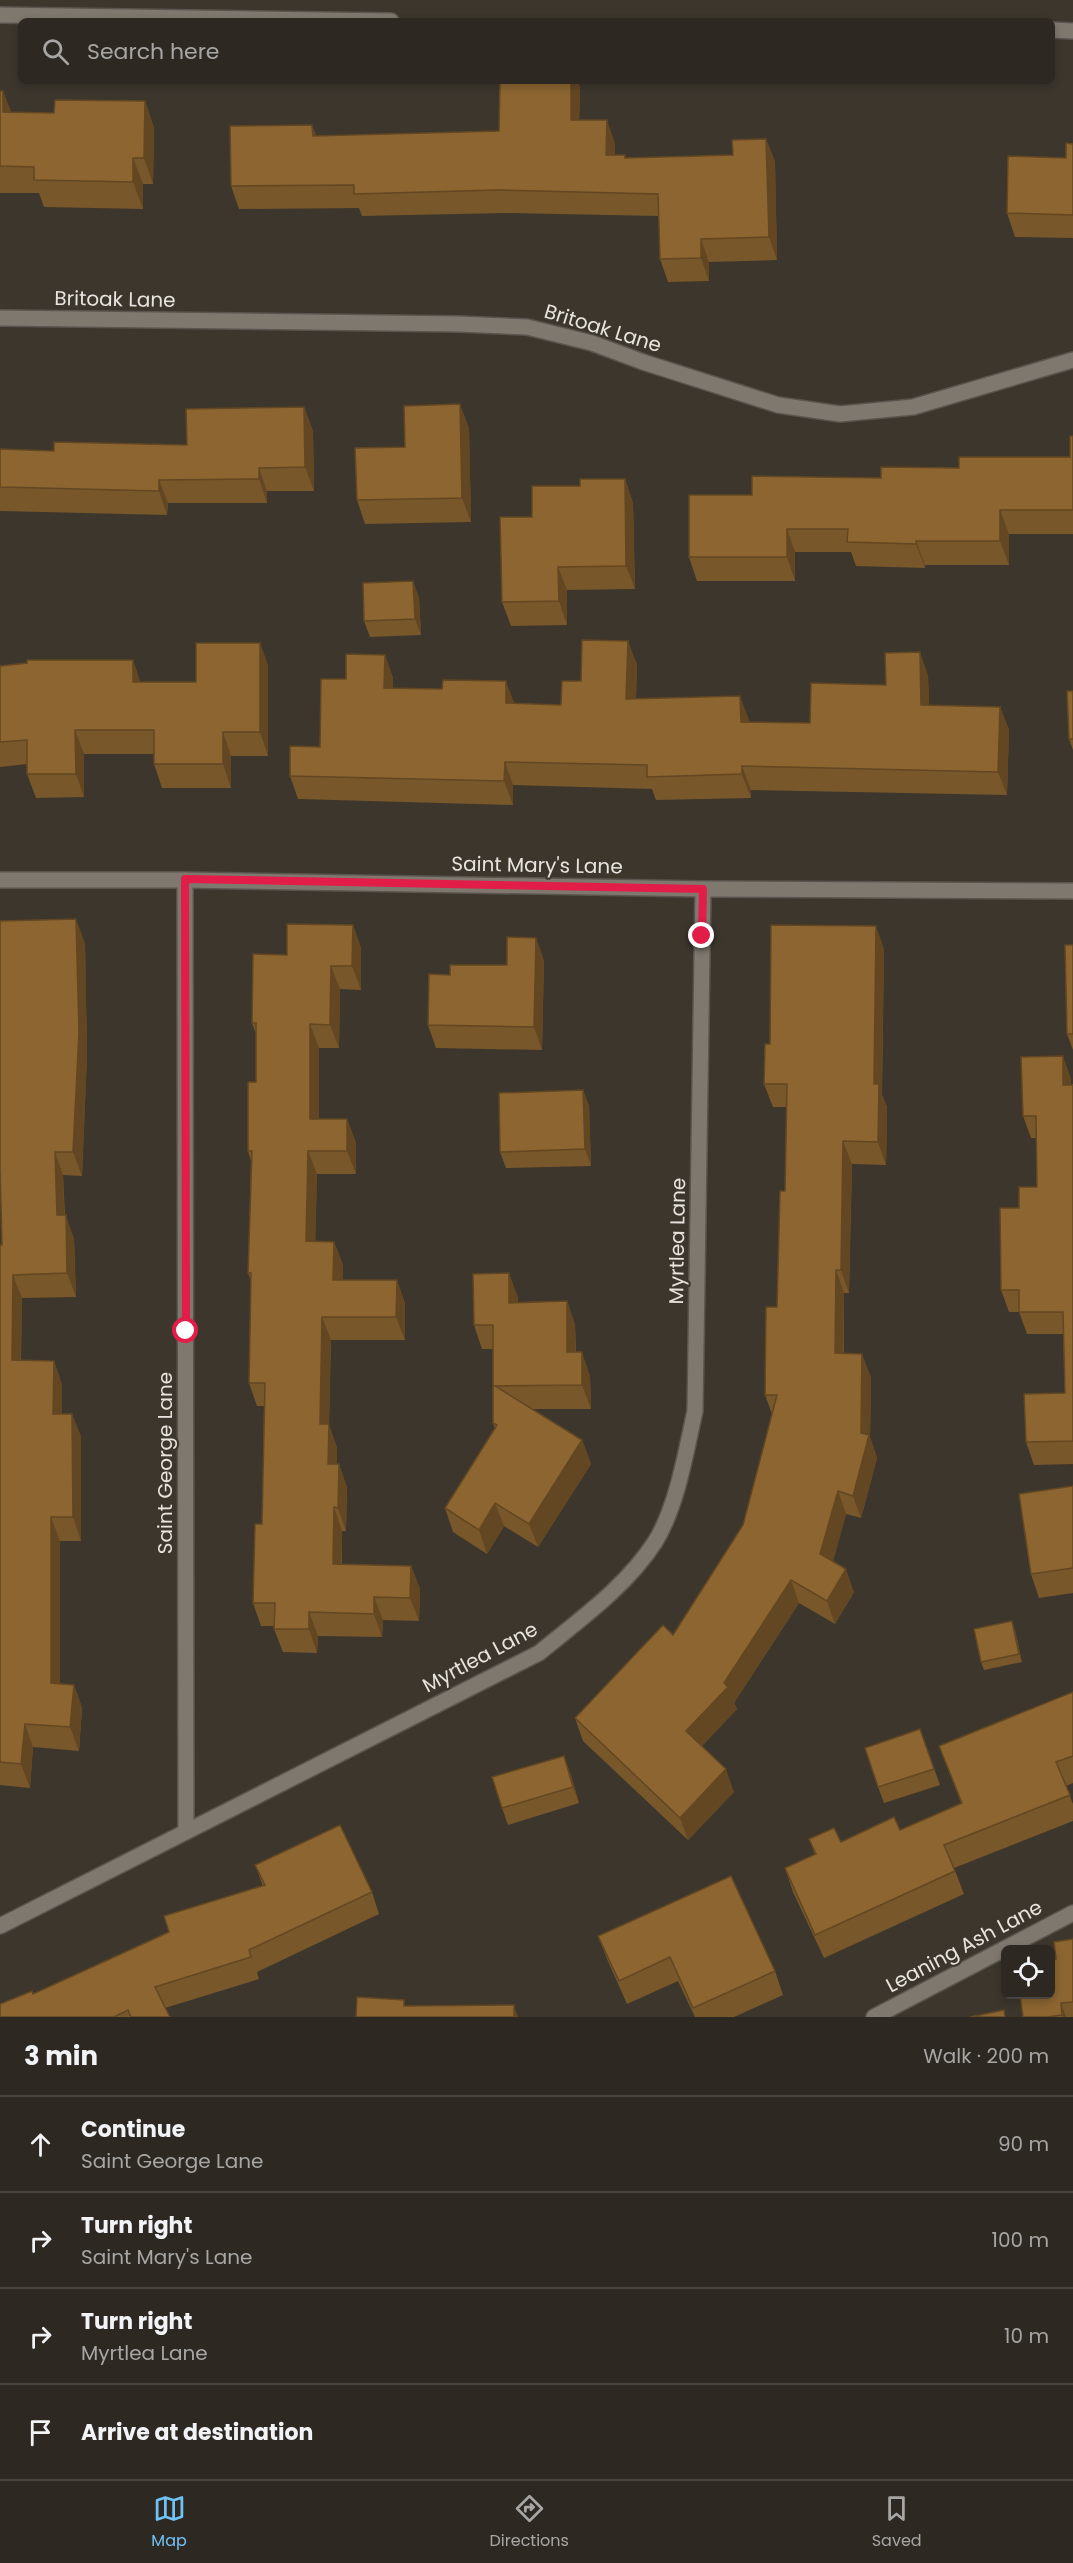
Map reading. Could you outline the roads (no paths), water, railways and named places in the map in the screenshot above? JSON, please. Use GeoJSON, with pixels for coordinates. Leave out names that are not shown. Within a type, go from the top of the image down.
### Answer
{"type":"FeatureCollection","features":[{"type":"Feature","properties":{"kind":"street"},"geometry":{"type":"LineString","coordinates":[[0,15],[196,18]]}},
{"type":"Feature","properties":{"kind":"street"},"geometry":{"type":"LineString","coordinates":[[1055,30],[1073,31]]}},
{"type":"Feature","properties":{"kind":"street","name":"Britoak Lane"},"geometry":{"type":"LineString","coordinates":[[0,318],[459,324],[527,327],[592,343],[643,362],[778,405],[840,414],[913,407],[1073,360]]}},
{"type":"Feature","properties":{"kind":"street","name":"Saint Mary's Lane"},"geometry":{"type":"LineString","coordinates":[[0,880],[185,879],[703,889],[1073,891]]}},
{"type":"Feature","properties":{"kind":"street","name":"Saint George Lane"},"geometry":{"type":"LineString","coordinates":[[185,879],[186,1831]]}},
{"type":"Feature","properties":{"kind":"street","name":"Myrtlea Lane"},"geometry":{"type":"LineString","coordinates":[[0,1926],[539,1653],[611,1594],[655,1542],[677,1489],[695,1411],[703,889]]}},
{"type":"Feature","properties":{"kind":"street","name":"Leaning Ash Lane"},"geometry":{"type":"LineString","coordinates":[[874,2017],[1073,1913]]}}]}
